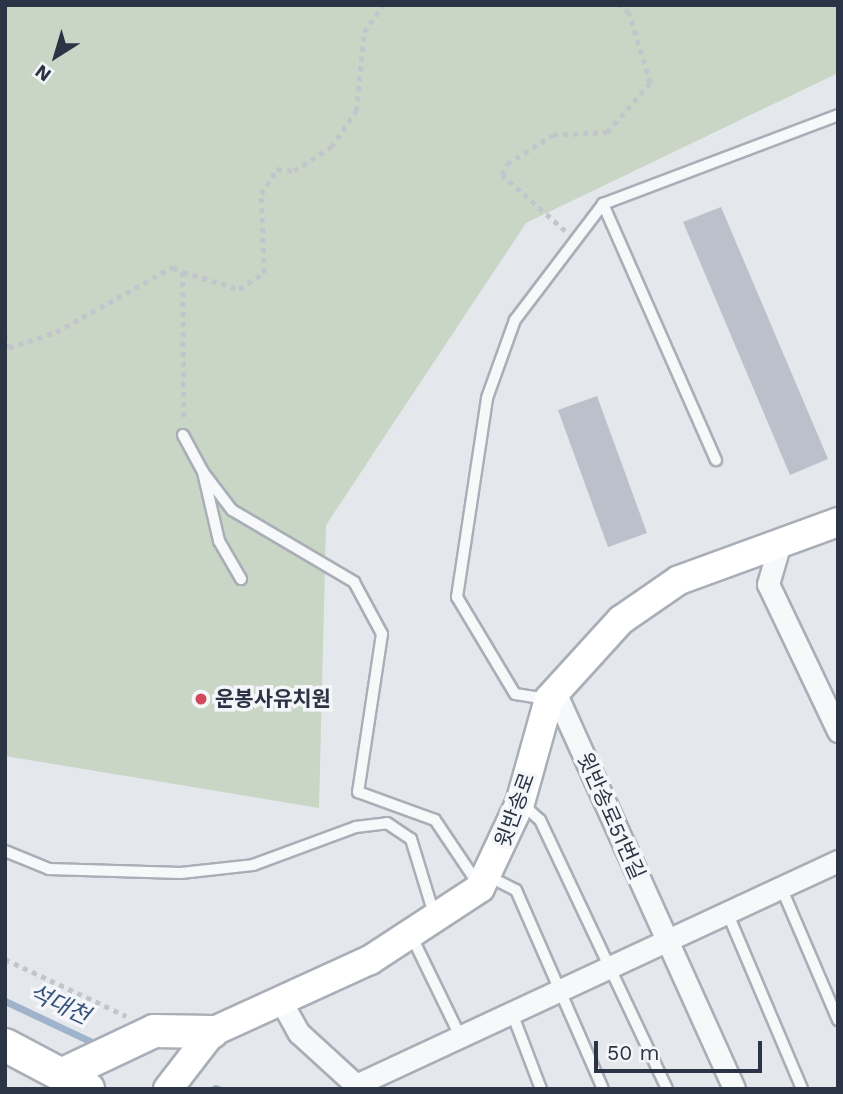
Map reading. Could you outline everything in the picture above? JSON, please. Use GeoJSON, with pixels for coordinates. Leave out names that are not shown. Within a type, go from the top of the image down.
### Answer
{"type":"FeatureCollection","features":[{"type":"Feature","properties":{"kind":"main road","name":"윗반송로"},"geometry":{"type":"LineString","coordinates":[[484,882],[520,802],[552,696],[621,620],[669,587],[838,522]]}},
{"type":"Feature","properties":{"kind":"main road"},"geometry":{"type":"LineString","coordinates":[[168,1089],[205,1040],[411,935],[436,920],[484,882]]}},
{"type":"Feature","properties":{"kind":"main road"},"geometry":{"type":"LineString","coordinates":[[5,1045],[75,1082],[154,1031],[205,1040]]}},
{"type":"Feature","properties":{"kind":"street"},"geometry":{"type":"LineString","coordinates":[[780,543],[768,584],[838,732]]}},
{"type":"Feature","properties":{"kind":"street","name":"윗반송로51번길"},"geometry":{"type":"LineString","coordinates":[[552,696],[734,1089]]}},
{"type":"Feature","properties":{"kind":"street"},"geometry":{"type":"LineString","coordinates":[[281,1001],[299,1033],[363,1087],[460,1036],[612,964],[781,887],[835,868]]}},
{"type":"Feature","properties":{"kind":"lane"},"geometry":{"type":"LineString","coordinates":[[552,696],[516,694],[457,597],[487,398],[515,320],[559,254],[603,204],[838,116]]}},
{"type":"Feature","properties":{"kind":"lane"},"geometry":{"type":"LineString","coordinates":[[603,204],[716,460]]}},
{"type":"Feature","properties":{"kind":"lane"},"geometry":{"type":"LineString","coordinates":[[183,435],[203,472],[232,510],[354,582],[382,634],[358,792],[435,820],[484,882],[516,890],[603,1089]]}},
{"type":"Feature","properties":{"kind":"lane"},"geometry":{"type":"LineString","coordinates":[[203,472],[207,509],[241,579]]}},
{"type":"Feature","properties":{"kind":"lane"},"geometry":{"type":"LineString","coordinates":[[520,802],[540,820],[612,964],[667,1089]]}},
{"type":"Feature","properties":{"kind":"lane"},"geometry":{"type":"LineString","coordinates":[[5,851],[49,869],[181,873],[253,864],[356,828],[387,824],[411,839],[436,920]]}},
{"type":"Feature","properties":{"kind":"lane"},"geometry":{"type":"LineString","coordinates":[[781,887],[838,1020]]}},
{"type":"Feature","properties":{"kind":"lane"},"geometry":{"type":"LineString","coordinates":[[727,912],[802,1089]]}},
{"type":"Feature","properties":{"kind":"lane"},"geometry":{"type":"LineString","coordinates":[[411,935],[460,1036]]}},
{"type":"Feature","properties":{"kind":"lane"},"geometry":{"type":"LineString","coordinates":[[512,1013],[541,1089]]}},
{"type":"Feature","properties":{"kind":"path"},"geometry":{"type":"LineString","coordinates":[[5,334],[9,348],[56,332],[173,267],[239,289],[264,273],[261,194],[276,169],[294,171],[331,147],[356,111],[364,32],[383,5]]}},
{"type":"Feature","properties":{"kind":"path"},"geometry":{"type":"LineString","coordinates":[[559,254],[565,231],[502,175],[507,163],[553,135],[607,132],[650,83],[629,13],[620,5]]}},
{"type":"Feature","properties":{"kind":"path"},"geometry":{"type":"LineString","coordinates":[[183,272],[183,435]]}},
{"type":"Feature","properties":{"kind":"path"},"geometry":{"type":"LineString","coordinates":[[5,958],[154,1031]]}},
{"type":"Feature","properties":{"kind":"green space"},"geometry":{"type":"Polygon","coordinates":[[[5,5],[838,5],[838,73],[526,223],[326,525],[319,808],[5,756],[5,5]]]}},
{"type":"Feature","properties":{"kind":"building"},"geometry":{"type":"Polygon","coordinates":[[[721,207],[828,459],[790,475],[683,222],[721,207]]]}},
{"type":"Feature","properties":{"kind":"building"},"geometry":{"type":"Polygon","coordinates":[[[597,396],[647,533],[608,547],[558,410],[597,396]]]}},
{"type":"Feature","properties":{"kind":"waterway","name":"석대천"},"geometry":{"type":"LineString","coordinates":[[5,1001],[96,1044]]}},
{"type":"Feature","properties":{"kind":"place","name":"운봉사유치원"},"geometry":{"type":"Point","coordinates":[201,699]}}]}
